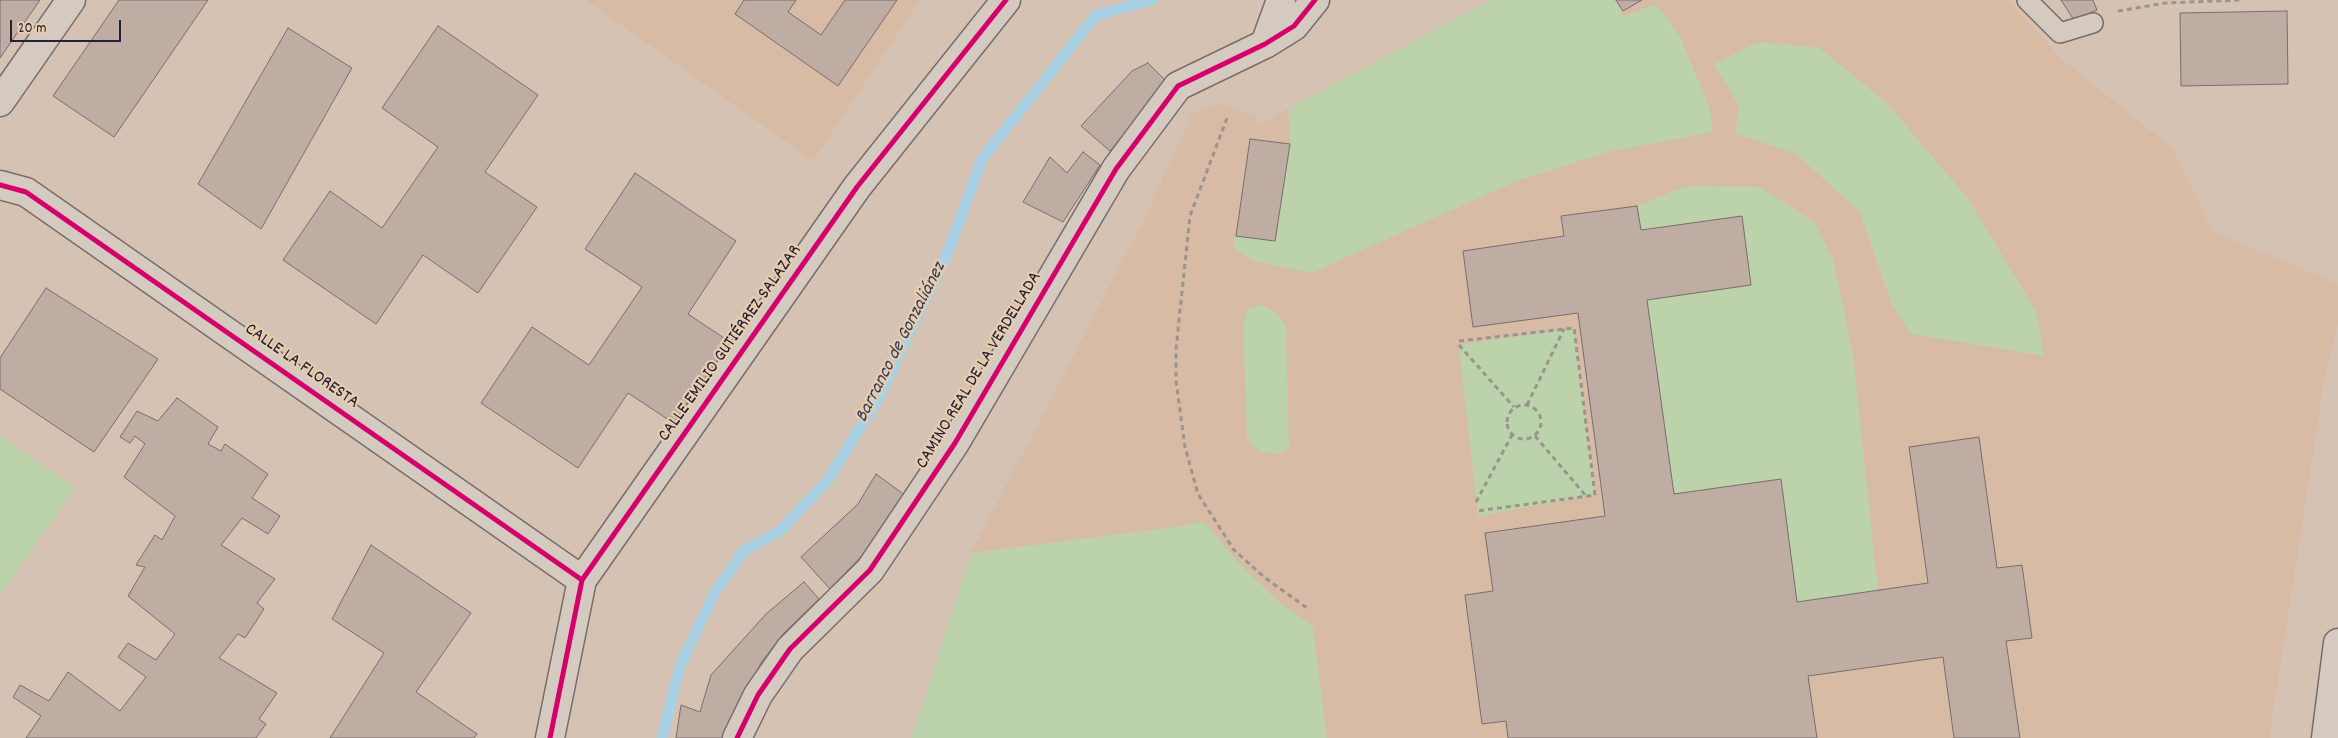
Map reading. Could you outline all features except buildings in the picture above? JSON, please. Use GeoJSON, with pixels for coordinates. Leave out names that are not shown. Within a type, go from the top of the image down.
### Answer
{"type":"FeatureCollection","features":[{"type":"Feature","properties":{"kind":"street"},"geometry":{"type":"LineString","coordinates":[[0,102],[72,0]]}},
{"type":"Feature","properties":{"kind":"street","name":"CALLE EMILIO GUTIÉRREZ SALAZAR"},"geometry":{"type":"LineString","coordinates":[[550,738],[582,580],[857,187],[1006,0]]}},
{"type":"Feature","properties":{"kind":"street"},"geometry":{"type":"LineString","coordinates":[[1265,44],[1281,0]]}},
{"type":"Feature","properties":{"kind":"street","name":"CAMINO REAL DE LA VERDELLADA"},"geometry":{"type":"LineString","coordinates":[[737,738],[758,696],[790,650],[870,570],[955,444],[1116,169],[1178,86],[1265,44],[1294,26],[1315,0]]}},
{"type":"Feature","properties":{"kind":"street","name":"CALLE LA FLORESTA"},"geometry":{"type":"LineString","coordinates":[[0,185],[26,192],[582,580]]}},
{"type":"Feature","properties":{"kind":"street"},"geometry":{"type":"LineString","coordinates":[[2326,738],[2338,643]]}},
{"type":"Feature","properties":{"kind":"lane"},"geometry":{"type":"LineString","coordinates":[[2027,0],[2060,33],[2093,23]]}},
{"type":"Feature","properties":{"kind":"path"},"geometry":{"type":"LineString","coordinates":[[2093,23],[2116,12],[2166,3],[2241,0]]}},
{"type":"Feature","properties":{"kind":"path"},"geometry":{"type":"LineString","coordinates":[[1227,118],[1190,216],[1176,349],[1176,381],[1185,447],[1198,494],[1234,550],[1264,578],[1307,608]]}},
{"type":"Feature","properties":{"kind":"path"},"geometry":{"type":"LineString","coordinates":[[1477,511],[1595,495],[1574,328],[1459,343],[1514,407]]}},
{"type":"Feature","properties":{"kind":"path"},"geometry":{"type":"LineString","coordinates":[[1527,405],[1564,329]]}},
{"type":"Feature","properties":{"kind":"path"},"geometry":{"type":"LineString","coordinates":[[1519,404],[1535,408],[1540,417],[1541,424],[1535,436],[1521,439],[1512,435],[1506,423],[1506,417],[1514,407],[1519,404]]}},
{"type":"Feature","properties":{"kind":"path"},"geometry":{"type":"LineString","coordinates":[[1476,502],[1512,435]]}},
{"type":"Feature","properties":{"kind":"path"},"geometry":{"type":"LineString","coordinates":[[1535,436],[1586,496]]}},
{"type":"Feature","properties":{"kind":"shaded area"},"geometry":{"type":"Polygon","coordinates":[[[586,0],[920,0],[813,161],[586,0]]]}},
{"type":"Feature","properties":{"kind":"shaded area"},"geometry":{"type":"Polygon","coordinates":[[[1490,0],[2008,0],[2064,61],[2172,148],[2213,232],[2338,284],[2338,322],[2326,368],[2269,738],[912,738],[971,553],[1145,218],[1192,114],[1219,104],[1257,116],[1256,126],[1490,0]]]}},
{"type":"Feature","properties":{"kind":"green space"},"geometry":{"type":"Polygon","coordinates":[[[1490,0],[1615,0],[1624,16],[1656,4],[1680,37],[1709,105],[1713,132],[1607,152],[1517,181],[1311,273],[1254,261],[1233,248],[1236,236],[1276,241],[1290,144],[1288,109],[1490,0]]]}},
{"type":"Feature","properties":{"kind":"green space"},"geometry":{"type":"Polygon","coordinates":[[[1758,42],[1820,48],[1889,105],[1969,200],[2036,311],[2044,356],[1911,334],[1892,305],[1860,212],[1796,154],[1735,133],[1739,106],[1714,64],[1758,42]]]}},
{"type":"Feature","properties":{"kind":"green space"},"geometry":{"type":"Polygon","coordinates":[[[1686,186],[1760,187],[1814,222],[1833,259],[1853,354],[1878,591],[1797,602],[1781,479],[1674,494],[1647,300],[1751,284],[1742,216],[1641,230],[1637,206],[1686,186]]]}},
{"type":"Feature","properties":{"kind":"green space"},"geometry":{"type":"Polygon","coordinates":[[[1262,305],[1277,313],[1286,326],[1289,447],[1280,454],[1260,452],[1247,438],[1243,323],[1248,308],[1262,305]]]}},
{"type":"Feature","properties":{"kind":"green space"},"geometry":{"type":"Polygon","coordinates":[[[1574,328],[1595,495],[1478,516],[1459,345],[1574,328]]]}},
{"type":"Feature","properties":{"kind":"green space"},"geometry":{"type":"Polygon","coordinates":[[[0,435],[75,488],[0,596],[0,435]]]}},
{"type":"Feature","properties":{"kind":"green space"},"geometry":{"type":"Polygon","coordinates":[[[1204,521],[1237,561],[1277,600],[1313,627],[1327,738],[912,738],[971,553],[1183,526],[1204,521]]]}},
{"type":"Feature","properties":{"kind":"waterway","name":"Barranco de Gonzaliánez"},"geometry":{"type":"LineString","coordinates":[[662,738],[680,666],[714,594],[744,551],[780,531],[828,480],[878,399],[948,252],[982,159],[1096,15],[1152,0]]}},
{"type":"Feature","properties":{"kind":"cycle path"},"geometry":{"type":"LineString","coordinates":[[550,738],[582,580],[857,187],[1006,0]]}},
{"type":"Feature","properties":{"kind":"cycle path"},"geometry":{"type":"LineString","coordinates":[[737,738],[758,695],[790,649],[870,570],[955,443],[1116,169],[1178,86],[1265,44],[1294,26],[1315,0]]}},
{"type":"Feature","properties":{"kind":"cycle path"},"geometry":{"type":"LineString","coordinates":[[0,185],[26,192],[582,580]]}}]}
